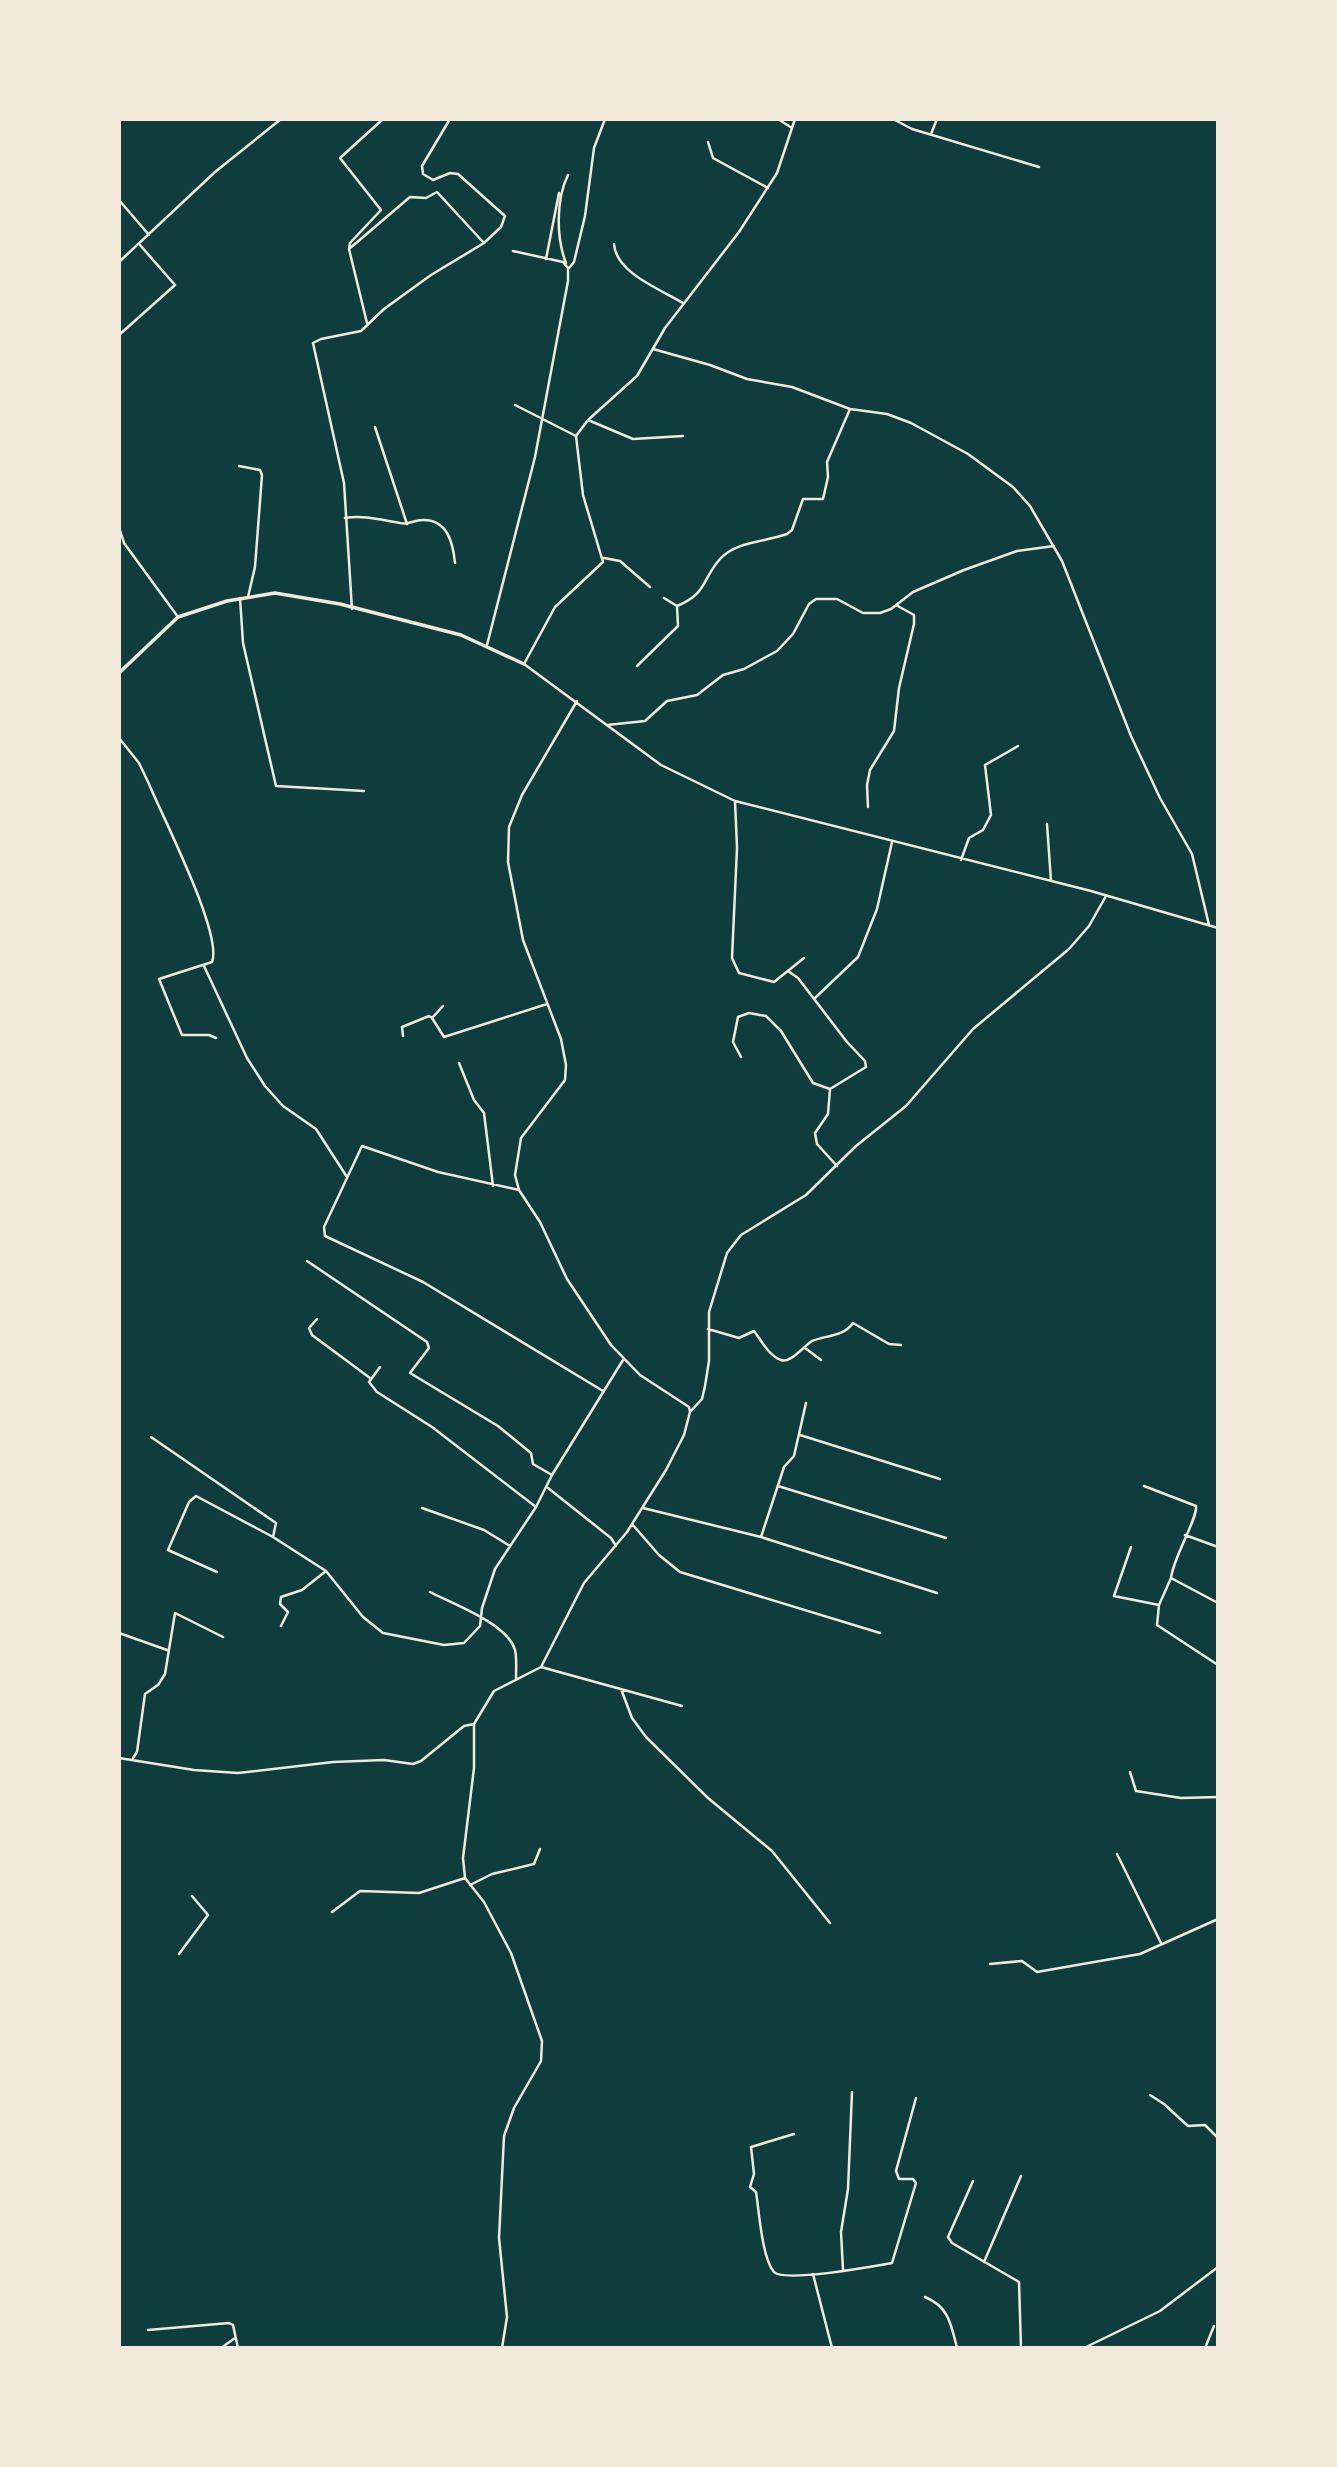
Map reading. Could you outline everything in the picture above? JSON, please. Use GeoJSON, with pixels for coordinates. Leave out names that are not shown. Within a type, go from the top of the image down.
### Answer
{"type":"FeatureCollection","features":[{"type":"Feature","properties":{"kind":"street"},"geometry":{"type":"LineString","coordinates":[[119,262],[150,236],[215,172],[281,119]]}},
{"type":"Feature","properties":{"kind":"street"},"geometry":{"type":"LineString","coordinates":[[367,323],[349,249],[350,243],[381,210],[340,158],[383,119]]}},
{"type":"Feature","properties":{"kind":"street"},"geometry":{"type":"LineString","coordinates":[[352,609],[340,456],[313,343],[321,338],[360,331],[431,275],[484,243],[501,227],[505,216],[458,174],[450,173],[433,180],[423,174],[422,166],[450,119]]}},
{"type":"Feature","properties":{"kind":"street"},"geometry":{"type":"LineString","coordinates":[[568,268],[574,262],[585,216],[594,148],[605,119]]}},
{"type":"Feature","properties":{"kind":"street"},"geometry":{"type":"LineString","coordinates":[[778,119],[792,128]]}},
{"type":"Feature","properties":{"kind":"street"},"geometry":{"type":"LineString","coordinates":[[604,558],[583,495],[576,436],[587,421],[625,390],[637,376],[683,303],[739,232],[768,188],[785,153],[794,119]]}},
{"type":"Feature","properties":{"kind":"street"},"geometry":{"type":"LineString","coordinates":[[894,119],[912,129],[1040,167]]}},
{"type":"Feature","properties":{"kind":"street"},"geometry":{"type":"LineString","coordinates":[[931,134],[937,119]]}},
{"type":"Feature","properties":{"kind":"street"},"geometry":{"type":"LineString","coordinates":[[708,142],[712,158],[768,188]]}},
{"type":"Feature","properties":{"kind":"street"},"geometry":{"type":"LineString","coordinates":[[546,258],[560,191],[568,176]]}},
{"type":"Feature","properties":{"kind":"street"},"geometry":{"type":"LineString","coordinates":[[349,249],[410,197],[426,198],[437,191],[484,243]]}},
{"type":"Feature","properties":{"kind":"street"},"geometry":{"type":"LineString","coordinates":[[487,645],[535,457],[568,268],[558,231],[562,209],[560,191]]}},
{"type":"Feature","properties":{"kind":"street"},"geometry":{"type":"LineString","coordinates":[[119,200],[150,236]]}},
{"type":"Feature","properties":{"kind":"street"},"geometry":{"type":"LineString","coordinates":[[614,244],[617,259],[626,267],[683,303]]}},
{"type":"Feature","properties":{"kind":"street"},"geometry":{"type":"LineString","coordinates":[[119,335],[175,285],[139,245]]}},
{"type":"Feature","properties":{"kind":"street"},"geometry":{"type":"LineString","coordinates":[[513,251],[563,262],[568,268]]}},
{"type":"Feature","properties":{"kind":"street"},"geometry":{"type":"LineString","coordinates":[[653,349],[747,379],[792,387],[849,410],[898,418],[968,454],[1013,487],[1030,506],[1055,546],[1115,688],[1131,736],[1160,798],[1192,855],[1209,925]]}},
{"type":"Feature","properties":{"kind":"street"},"geometry":{"type":"LineString","coordinates":[[515,404],[576,436]]}},
{"type":"Feature","properties":{"kind":"street"},"geometry":{"type":"LineString","coordinates":[[677,606],[698,593],[721,559],[729,552],[744,545],[787,534],[792,530],[803,499],[823,499],[828,477],[827,462],[849,410]]}},
{"type":"Feature","properties":{"kind":"street"},"geometry":{"type":"LineString","coordinates":[[587,421],[634,439],[682,436]]}},
{"type":"Feature","properties":{"kind":"street"},"geometry":{"type":"LineString","coordinates":[[375,427],[407,524]]}},
{"type":"Feature","properties":{"kind":"street"},"geometry":{"type":"LineString","coordinates":[[239,466],[260,470],[262,475],[255,567],[248,597]]}},
{"type":"Feature","properties":{"kind":"street"},"geometry":{"type":"LineString","coordinates":[[345,518],[366,516],[407,524],[419,520],[440,524],[450,539],[455,563]]}},
{"type":"Feature","properties":{"kind":"street"},"geometry":{"type":"LineString","coordinates":[[119,527],[124,543],[177,617]]}},
{"type":"Feature","properties":{"kind":"street"},"geometry":{"type":"LineString","coordinates":[[607,725],[645,721],[667,701],[697,695],[723,675],[744,669],[777,651],[793,634],[809,604],[816,599],[837,599],[868,614],[887,611],[913,592],[964,569],[1017,551],[1055,546]]}},
{"type":"Feature","properties":{"kind":"street"},"geometry":{"type":"LineString","coordinates":[[604,558],[620,561],[650,587]]}},
{"type":"Feature","properties":{"kind":"street"},"geometry":{"type":"LineString","coordinates":[[524,664],[555,607],[596,571],[604,558]]}},
{"type":"Feature","properties":{"kind":"street"},"geometry":{"type":"LineString","coordinates":[[119,673],[177,617],[240,598],[294,594],[413,622],[487,645],[524,664],[661,765],[735,801],[1051,881],[1218,928]]}},
{"type":"Feature","properties":{"kind":"street"},"geometry":{"type":"LineString","coordinates":[[240,598],[243,643],[276,786],[364,791]]}},
{"type":"Feature","properties":{"kind":"street"},"geometry":{"type":"LineString","coordinates":[[664,598],[677,606]]}},
{"type":"Feature","properties":{"kind":"street"},"geometry":{"type":"LineString","coordinates":[[868,807],[867,785],[870,770],[894,731],[899,688],[914,624],[914,615],[896,605]]}},
{"type":"Feature","properties":{"kind":"street"},"geometry":{"type":"LineString","coordinates":[[637,666],[677,626],[677,606]]}},
{"type":"Feature","properties":{"kind":"street"},"geometry":{"type":"LineString","coordinates":[[577,701],[514,810],[509,827],[508,862],[523,940],[563,1047],[567,1073],[565,1080],[521,1138],[515,1161],[519,1190],[590,1316],[623,1360],[654,1385],[689,1407],[690,1412]]}},
{"type":"Feature","properties":{"kind":"street"},"geometry":{"type":"LineString","coordinates":[[119,738],[139,763],[211,927],[216,953],[212,962],[159,979],[182,1035],[209,1035],[216,1038]]}},
{"type":"Feature","properties":{"kind":"street"},"geometry":{"type":"LineString","coordinates":[[961,860],[970,838],[983,830],[991,815],[985,765],[1018,746]]}},
{"type":"Feature","properties":{"kind":"street"},"geometry":{"type":"LineString","coordinates":[[735,801],[737,849],[732,958],[739,973],[769,983],[804,958]]}},
{"type":"Feature","properties":{"kind":"street"},"geometry":{"type":"LineString","coordinates":[[1047,824],[1051,881]]}},
{"type":"Feature","properties":{"kind":"street"},"geometry":{"type":"LineString","coordinates":[[815,998],[858,957],[877,909],[892,842]]}},
{"type":"Feature","properties":{"kind":"street"},"geometry":{"type":"LineString","coordinates":[[541,1667],[584,1583],[616,1546],[643,1508],[684,1435],[690,1412],[702,1399],[709,1361],[709,1312],[727,1253],[741,1235],[807,1195],[856,1146],[906,1106],[952,1051],[987,1016],[1069,949],[1089,926],[1106,896]]}},
{"type":"Feature","properties":{"kind":"street"},"geometry":{"type":"LineString","coordinates":[[204,965],[247,1058],[265,1086],[283,1106],[316,1129],[347,1177]]}},
{"type":"Feature","properties":{"kind":"street"},"geometry":{"type":"LineString","coordinates":[[741,1057],[733,1042],[738,1017],[748,1013],[761,1014],[781,1031],[813,1083],[830,1089],[866,1067],[865,1061],[847,1042],[815,998],[788,971]]}},
{"type":"Feature","properties":{"kind":"street"},"geometry":{"type":"LineString","coordinates":[[403,1036],[402,1027],[429,1016],[444,1037],[547,1004]]}},
{"type":"Feature","properties":{"kind":"street"},"geometry":{"type":"LineString","coordinates":[[432,1018],[443,1006]]}},
{"type":"Feature","properties":{"kind":"street"},"geometry":{"type":"LineString","coordinates":[[460,1063],[474,1100],[484,1113],[494,1186]]}},
{"type":"Feature","properties":{"kind":"street"},"geometry":{"type":"LineString","coordinates":[[830,1089],[828,1114],[816,1133],[817,1144],[837,1167]]}},
{"type":"Feature","properties":{"kind":"street"},"geometry":{"type":"LineString","coordinates":[[519,1190],[438,1172],[362,1146],[324,1227],[325,1236],[423,1282],[603,1391]]}},
{"type":"Feature","properties":{"kind":"street"},"geometry":{"type":"LineString","coordinates":[[307,1261],[427,1342],[429,1348],[410,1373],[498,1426],[531,1453],[533,1464],[552,1475]]}},
{"type":"Feature","properties":{"kind":"street"},"geometry":{"type":"LineString","coordinates":[[317,1319],[309,1328],[312,1335],[370,1378]]}},
{"type":"Feature","properties":{"kind":"street"},"geometry":{"type":"LineString","coordinates":[[708,1329],[739,1338],[754,1331],[773,1355],[782,1361],[788,1361],[818,1339],[839,1335],[853,1323],[890,1344],[901,1345]]}},
{"type":"Feature","properties":{"kind":"street"},"geometry":{"type":"LineString","coordinates":[[805,1348],[821,1360]]}},
{"type":"Feature","properties":{"kind":"street"},"geometry":{"type":"LineString","coordinates":[[217,1572],[168,1550],[189,1502],[196,1496],[273,1537],[326,1571],[363,1617],[383,1633],[444,1645],[461,1644],[480,1626],[495,1569],[548,1488],[552,1475],[623,1360]]}},
{"type":"Feature","properties":{"kind":"street"},"geometry":{"type":"LineString","coordinates":[[380,1367],[370,1378],[370,1385],[377,1392],[432,1427],[536,1507]]}},
{"type":"Feature","properties":{"kind":"street"},"geometry":{"type":"LineString","coordinates":[[761,1537],[784,1467],[794,1456],[800,1435],[799,1424],[806,1403]]}},
{"type":"Feature","properties":{"kind":"street"},"geometry":{"type":"LineString","coordinates":[[800,1435],[940,1479]]}},
{"type":"Feature","properties":{"kind":"street"},"geometry":{"type":"LineString","coordinates":[[151,1437],[276,1522],[273,1537]]}},
{"type":"Feature","properties":{"kind":"street"},"geometry":{"type":"LineString","coordinates":[[778,1486],[946,1538]]}},
{"type":"Feature","properties":{"kind":"street"},"geometry":{"type":"LineString","coordinates":[[1144,1486],[1196,1506],[1198,1513],[1184,1535],[1171,1578],[1159,1605],[1157,1625],[1218,1665]]}},
{"type":"Feature","properties":{"kind":"street"},"geometry":{"type":"LineString","coordinates":[[548,1488],[611,1538],[616,1546]]}},
{"type":"Feature","properties":{"kind":"street"},"geometry":{"type":"LineString","coordinates":[[422,1507],[484,1530],[510,1546]]}},
{"type":"Feature","properties":{"kind":"street"},"geometry":{"type":"LineString","coordinates":[[643,1508],[761,1537],[937,1593]]}},
{"type":"Feature","properties":{"kind":"street"},"geometry":{"type":"LineString","coordinates":[[632,1524],[659,1555],[681,1572],[880,1633]]}},
{"type":"Feature","properties":{"kind":"street"},"geometry":{"type":"LineString","coordinates":[[1184,1535],[1218,1547]]}},
{"type":"Feature","properties":{"kind":"street"},"geometry":{"type":"LineString","coordinates":[[1131,1548],[1114,1596],[1159,1605]]}},
{"type":"Feature","properties":{"kind":"street"},"geometry":{"type":"LineString","coordinates":[[281,1626],[288,1612],[280,1604],[281,1597],[302,1590],[326,1571]]}},
{"type":"Feature","properties":{"kind":"street"},"geometry":{"type":"LineString","coordinates":[[1171,1578],[1218,1603]]}},
{"type":"Feature","properties":{"kind":"street"},"geometry":{"type":"LineString","coordinates":[[430,1592],[507,1636],[515,1649],[516,1678]]}},
{"type":"Feature","properties":{"kind":"street"},"geometry":{"type":"LineString","coordinates":[[133,1758],[137,1752],[144,1699],[165,1674],[174,1616],[177,1613],[223,1637]]}},
{"type":"Feature","properties":{"kind":"street"},"geometry":{"type":"LineString","coordinates":[[119,1633],[167,1650]]}},
{"type":"Feature","properties":{"kind":"street"},"geometry":{"type":"LineString","coordinates":[[502,2348],[507,2317],[499,2238],[504,2136],[514,2108],[541,2062],[542,2040],[511,1952],[484,1902],[465,1878],[463,1857],[474,1768],[474,1724],[489,1696],[516,1678],[541,1667],[682,1706]]}},
{"type":"Feature","properties":{"kind":"street"},"geometry":{"type":"LineString","coordinates":[[621,1689],[635,1724],[646,1737],[708,1798],[772,1851],[830,1923]]}},
{"type":"Feature","properties":{"kind":"street"},"geometry":{"type":"LineString","coordinates":[[119,1758],[133,1758],[194,1770],[238,1773],[333,1762],[384,1760],[413,1764],[421,1761],[464,1726],[474,1724]]}},
{"type":"Feature","properties":{"kind":"street"},"geometry":{"type":"LineString","coordinates":[[1130,1772],[1133,1788],[1137,1791],[1181,1798],[1218,1797]]}},
{"type":"Feature","properties":{"kind":"street"},"geometry":{"type":"LineString","coordinates":[[470,1885],[492,1874],[534,1864],[540,1849]]}},
{"type":"Feature","properties":{"kind":"street"},"geometry":{"type":"LineString","coordinates":[[1117,1854],[1161,1943]]}},
{"type":"Feature","properties":{"kind":"street"},"geometry":{"type":"LineString","coordinates":[[332,1912],[360,1891],[419,1893],[465,1878]]}},
{"type":"Feature","properties":{"kind":"street"},"geometry":{"type":"LineString","coordinates":[[179,1954],[208,1915],[192,1896]]}},
{"type":"Feature","properties":{"kind":"street"},"geometry":{"type":"LineString","coordinates":[[990,1964],[1022,1961],[1034,1971],[1041,1972],[1140,1954],[1218,1919]]}},
{"type":"Feature","properties":{"kind":"street"},"geometry":{"type":"LineString","coordinates":[[843,2270],[841,2232],[848,2189],[852,2092]]}},
{"type":"Feature","properties":{"kind":"street"},"geometry":{"type":"LineString","coordinates":[[1150,2095],[1188,2126],[1205,2125],[1218,2138]]}},
{"type":"Feature","properties":{"kind":"street"},"geometry":{"type":"LineString","coordinates":[[793,2134],[751,2146],[754,2174],[750,2187],[756,2192],[772,2270],[786,2276],[892,2263],[916,2183],[913,2179],[899,2179],[896,2171],[916,2098]]}},
{"type":"Feature","properties":{"kind":"street"},"geometry":{"type":"LineString","coordinates":[[984,2262],[1021,2176]]}},
{"type":"Feature","properties":{"kind":"street"},"geometry":{"type":"LineString","coordinates":[[973,2181],[948,2237],[952,2243],[1020,2282],[1021,2348]]}},
{"type":"Feature","properties":{"kind":"street"},"geometry":{"type":"LineString","coordinates":[[1084,2348],[1160,2311],[1218,2267]]}},
{"type":"Feature","properties":{"kind":"street"},"geometry":{"type":"LineString","coordinates":[[813,2274],[832,2348]]}},
{"type":"Feature","properties":{"kind":"street"},"geometry":{"type":"LineString","coordinates":[[925,2297],[944,2307],[957,2348]]}},
{"type":"Feature","properties":{"kind":"street"},"geometry":{"type":"LineString","coordinates":[[148,2330],[229,2323],[233,2325],[238,2348]]}},
{"type":"Feature","properties":{"kind":"street"},"geometry":{"type":"LineString","coordinates":[[1205,2348],[1214,2326]]}},
{"type":"Feature","properties":{"kind":"street"},"geometry":{"type":"LineString","coordinates":[[221,2348],[235,2338]]}},
{"type":"Feature","properties":{"kind":"street"},"geometry":{"type":"LineString","coordinates":[[1049,2348],[1065,2348]]}}]}
